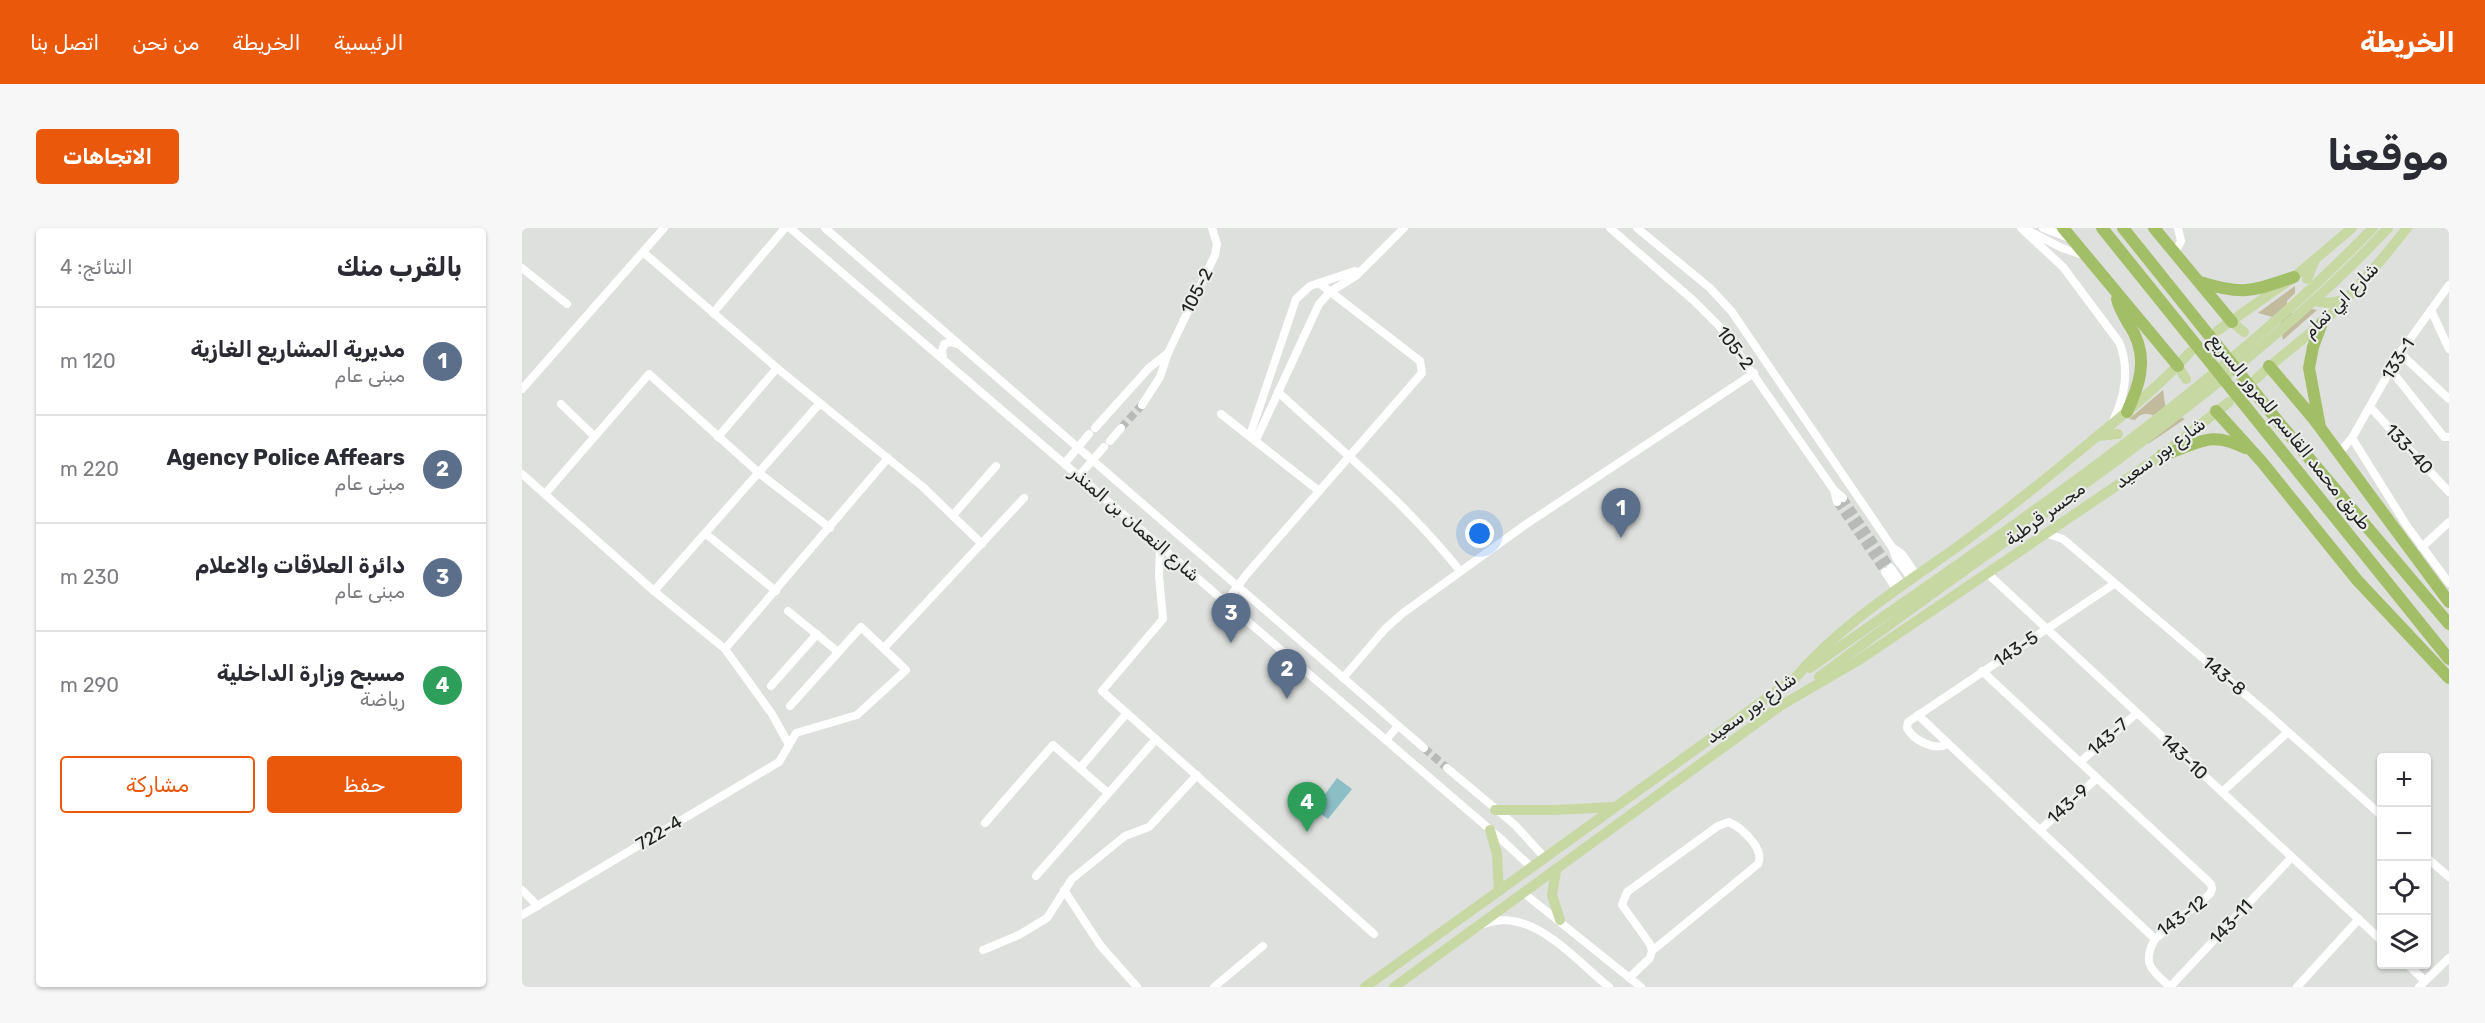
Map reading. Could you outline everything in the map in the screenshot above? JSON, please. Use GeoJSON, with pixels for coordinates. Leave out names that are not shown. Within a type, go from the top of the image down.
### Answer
{"type":"FeatureCollection","features":[{"type":"Feature","properties":{"kind":"highway"},"geometry":{"type":"LineString","coordinates":[[2063,228],[2178,366]]}},
{"type":"Feature","properties":{"kind":"highway","name":"طريق محمد القاسم للمرور السريع"},"geometry":{"type":"LineString","coordinates":[[2102,228],[2449,659]]}},
{"type":"Feature","properties":{"kind":"highway","name":"طريق محمد القاسم للمرور السريع"},"geometry":{"type":"LineString","coordinates":[[2123,228],[2274,416],[2449,624]]}},
{"type":"Feature","properties":{"kind":"highway"},"geometry":{"type":"LineString","coordinates":[[2154,228],[2232,322]]}},
{"type":"Feature","properties":{"kind":"highway"},"geometry":{"type":"LineString","coordinates":[[2199,282],[2229,291],[2243,292],[2294,277]]}},
{"type":"Feature","properties":{"kind":"highway"},"geometry":{"type":"LineString","coordinates":[[2115,292],[2120,309],[2137,339],[2142,361],[2139,383],[2127,412]]}},
{"type":"Feature","properties":{"kind":"highway"},"geometry":{"type":"LineString","coordinates":[[2320,428],[2309,368],[2313,347],[2322,323]]}},
{"type":"Feature","properties":{"kind":"highway"},"geometry":{"type":"LineString","coordinates":[[2269,366],[2320,428],[2449,602]]}},
{"type":"Feature","properties":{"kind":"highway"},"geometry":{"type":"LineString","coordinates":[[2216,411],[2251,450],[2357,580],[2449,678]]}},
{"type":"Feature","properties":{"kind":"highway"},"geometry":{"type":"LineString","coordinates":[[2162,455],[2212,438],[2229,440],[2251,450]]}},
{"type":"Feature","properties":{"kind":"main road"},"geometry":{"type":"LineString","coordinates":[[2217,331],[2294,277],[2352,228]]}},
{"type":"Feature","properties":{"kind":"main road","name":"مجسر قرطبة"},"geometry":{"type":"LineString","coordinates":[[2351,259],[2373,228]]}},
{"type":"Feature","properties":{"kind":"main road","name":"مجسر قرطبة"},"geometry":{"type":"LineString","coordinates":[[1799,693],[2282,330],[2351,259],[2388,228]]}},
{"type":"Feature","properties":{"kind":"main road","name":"شارع ابي تمام"},"geometry":{"type":"LineString","coordinates":[[2256,379],[2322,323],[2345,300],[2407,228]]}},
{"type":"Feature","properties":{"kind":"main road"},"geometry":{"type":"LineString","coordinates":[[2307,279],[2315,259]]}},
{"type":"Feature","properties":{"kind":"main road"},"geometry":{"type":"LineString","coordinates":[[2319,302],[2345,300]]}},
{"type":"Feature","properties":{"kind":"main road"},"geometry":{"type":"LineString","coordinates":[[2232,322],[2244,332]]}},
{"type":"Feature","properties":{"kind":"main road"},"geometry":{"type":"LineString","coordinates":[[2260,351],[2269,366]]}},
{"type":"Feature","properties":{"kind":"main road"},"geometry":{"type":"LineString","coordinates":[[2115,429],[2127,412],[2178,366],[2190,352]]}},
{"type":"Feature","properties":{"kind":"main road"},"geometry":{"type":"LineString","coordinates":[[2178,366],[2186,379]]}},
{"type":"Feature","properties":{"kind":"main road"},"geometry":{"type":"LineString","coordinates":[[2202,398],[2216,411]]}},
{"type":"Feature","properties":{"kind":"main road","name":"شارع بور سعيد"},"geometry":{"type":"LineString","coordinates":[[1394,987],[1799,693],[1852,664],[2162,455],[2229,402]]}},
{"type":"Feature","properties":{"kind":"main road","name":"شارع بور سعيد"},"geometry":{"type":"LineString","coordinates":[[1365,987],[1795,678],[1829,642],[1978,531],[2098,436],[2115,429]]}},
{"type":"Feature","properties":{"kind":"main road"},"geometry":{"type":"LineString","coordinates":[[2136,472],[2138,450]]}},
{"type":"Feature","properties":{"kind":"main road","name":"مجسر قرطبة"},"geometry":{"type":"LineString","coordinates":[[1795,678],[2098,469]]}},
{"type":"Feature","properties":{"kind":"main road"},"geometry":{"type":"LineString","coordinates":[[1495,810],[1616,807]]}},
{"type":"Feature","properties":{"kind":"main road"},"geometry":{"type":"LineString","coordinates":[[1490,830],[1498,860],[1499,891]]}},
{"type":"Feature","properties":{"kind":"main road"},"geometry":{"type":"LineString","coordinates":[[1556,871],[1552,895],[1560,920]]}},
{"type":"Feature","properties":{"kind":"street"},"geometry":{"type":"LineString","coordinates":[[522,389],[664,228]]}},
{"type":"Feature","properties":{"kind":"street"},"geometry":{"type":"LineString","coordinates":[[713,312],[785,228]]}},
{"type":"Feature","properties":{"kind":"street","name":"شارع النعمان بن المنذر"},"geometry":{"type":"LineString","coordinates":[[790,228],[943,357],[1532,868]]}},
{"type":"Feature","properties":{"kind":"street","name":"شارع النعمان بن المنذر"},"geometry":{"type":"LineString","coordinates":[[825,228],[1094,459],[1424,748]]}},
{"type":"Feature","properties":{"kind":"street","name":"105-2"},"geometry":{"type":"LineString","coordinates":[[1142,405],[1156,385],[1191,301],[1215,255],[1216,238],[1212,228]]}},
{"type":"Feature","properties":{"kind":"street"},"geometry":{"type":"LineString","coordinates":[[1253,438],[1278,392],[1316,309],[1330,292],[1350,280],[1404,228]]}},
{"type":"Feature","properties":{"kind":"street","name":"105-2"},"geometry":{"type":"LineString","coordinates":[[1610,228],[1712,318],[1754,373],[1840,500]]}},
{"type":"Feature","properties":{"kind":"street"},"geometry":{"type":"LineString","coordinates":[[1637,228],[1710,288],[1732,312],[1893,547],[1902,554],[1907,583]]}},
{"type":"Feature","properties":{"kind":"street"},"geometry":{"type":"LineString","coordinates":[[2022,228],[2062,248],[2086,256]]}},
{"type":"Feature","properties":{"kind":"street"},"geometry":{"type":"LineString","coordinates":[[2022,228],[2063,267],[2119,342],[2123,356],[2124,388],[2115,429]]}},
{"type":"Feature","properties":{"kind":"street"},"geometry":{"type":"LineString","coordinates":[[2043,228],[2072,239]]}},
{"type":"Feature","properties":{"kind":"street"},"geometry":{"type":"LineString","coordinates":[[2175,253],[2181,241],[2178,228]]}},
{"type":"Feature","properties":{"kind":"street"},"geometry":{"type":"LineString","coordinates":[[643,252],[777,368],[954,514],[982,544]]}},
{"type":"Feature","properties":{"kind":"street"},"geometry":{"type":"LineString","coordinates":[[1253,438],[1296,299],[1306,288],[1345,276],[1368,264]]}},
{"type":"Feature","properties":{"kind":"street"},"geometry":{"type":"LineString","coordinates":[[522,268],[567,304]]}},
{"type":"Feature","properties":{"kind":"street"},"geometry":{"type":"LineString","coordinates":[[1226,602],[1420,376],[1422,367],[1417,359],[1319,283]]}},
{"type":"Feature","properties":{"kind":"street","name":"133-1"},"geometry":{"type":"LineString","coordinates":[[2339,453],[2352,438],[2400,353],[2449,285]]}},
{"type":"Feature","properties":{"kind":"street"},"geometry":{"type":"LineString","coordinates":[[2431,310],[2449,349]]}},
{"type":"Feature","properties":{"kind":"street"},"geometry":{"type":"LineString","coordinates":[[943,357],[944,344],[951,342],[958,344]]}},
{"type":"Feature","properties":{"kind":"street","name":"105-2"},"geometry":{"type":"LineString","coordinates":[[1065,463],[1144,374],[1168,353]]}},
{"type":"Feature","properties":{"kind":"street"},"geometry":{"type":"LineString","coordinates":[[2400,353],[2449,399]]}},
{"type":"Feature","properties":{"kind":"street"},"geometry":{"type":"LineString","coordinates":[[718,437],[777,368]]}},
{"type":"Feature","properties":{"kind":"street"},"geometry":{"type":"LineString","coordinates":[[2390,369],[2444,437],[2449,437]]}},
{"type":"Feature","properties":{"kind":"street"},"geometry":{"type":"LineString","coordinates":[[1343,678],[1390,623],[1535,518],[1754,373]]}},
{"type":"Feature","properties":{"kind":"street"},"geometry":{"type":"LineString","coordinates":[[545,494],[649,374],[759,473],[830,528]]}},
{"type":"Feature","properties":{"kind":"street"},"geometry":{"type":"LineString","coordinates":[[1144,374],[1156,385]]}},
{"type":"Feature","properties":{"kind":"street"},"geometry":{"type":"LineString","coordinates":[[1278,392],[1411,513],[1460,572]]}},
{"type":"Feature","properties":{"kind":"street"},"geometry":{"type":"LineString","coordinates":[[654,591],[820,403]]}},
{"type":"Feature","properties":{"kind":"street"},"geometry":{"type":"LineString","coordinates":[[561,404],[594,436]]}},
{"type":"Feature","properties":{"kind":"street","name":"133-40"},"geometry":{"type":"LineString","coordinates":[[2370,407],[2449,492]]}},
{"type":"Feature","properties":{"kind":"street"},"geometry":{"type":"LineString","coordinates":[[1221,414],[1319,491]]}},
{"type":"Feature","properties":{"kind":"street"},"geometry":{"type":"LineString","coordinates":[[1080,476],[1122,428]]}},
{"type":"Feature","properties":{"kind":"street"},"geometry":{"type":"LineString","coordinates":[[2352,438],[2407,526],[2449,583]]}},
{"type":"Feature","properties":{"kind":"street"},"geometry":{"type":"LineString","coordinates":[[726,649],[888,458]]}},
{"type":"Feature","properties":{"kind":"street"},"geometry":{"type":"LineString","coordinates":[[954,514],[996,466]]}},
{"type":"Feature","properties":{"kind":"street"},"geometry":{"type":"LineString","coordinates":[[522,474],[654,591],[726,649],[772,714],[788,743],[796,733],[857,715],[906,670],[861,627],[837,651],[790,706]]}},
{"type":"Feature","properties":{"kind":"street"},"geometry":{"type":"LineString","coordinates":[[884,648],[1024,498]]}},
{"type":"Feature","properties":{"kind":"street"},"geometry":{"type":"LineString","coordinates":[[2062,522],[2063,539]]}},
{"type":"Feature","properties":{"kind":"street"},"geometry":{"type":"LineString","coordinates":[[2422,547],[2449,522]]}},
{"type":"Feature","properties":{"kind":"street","name":"143-8"},"geometry":{"type":"LineString","coordinates":[[2045,533],[2063,539],[2377,812]]}},
{"type":"Feature","properties":{"kind":"street"},"geometry":{"type":"LineString","coordinates":[[706,534],[776,591]]}},
{"type":"Feature","properties":{"kind":"street"},"geometry":{"type":"LineString","coordinates":[[1160,546],[1159,576],[1163,619],[1102,691],[1374,934]]}},
{"type":"Feature","properties":{"kind":"street"},"geometry":{"type":"LineString","coordinates":[[1888,570],[1907,583]]}},
{"type":"Feature","properties":{"kind":"street","name":"143-10"},"geometry":{"type":"LineString","coordinates":[[1987,573],[2377,936]]}},
{"type":"Feature","properties":{"kind":"street","name":"143-5"},"geometry":{"type":"LineString","coordinates":[[1918,715],[2114,584]]}},
{"type":"Feature","properties":{"kind":"street"},"geometry":{"type":"LineString","coordinates":[[788,611],[837,651]]}},
{"type":"Feature","properties":{"kind":"street"},"geometry":{"type":"LineString","coordinates":[[771,686],[817,634]]}},
{"type":"Feature","properties":{"kind":"street","name":"143-12"},"geometry":{"type":"LineString","coordinates":[[1918,715],[2155,939],[2210,894],[2211,884],[1982,671]]}},
{"type":"Feature","properties":{"kind":"street"},"geometry":{"type":"LineString","coordinates":[[1080,768],[1127,713]]}},
{"type":"Feature","properties":{"kind":"street","name":"143-7"},"geometry":{"type":"LineString","coordinates":[[2080,762],[2137,713]]}},
{"type":"Feature","properties":{"kind":"street"},"geometry":{"type":"LineString","coordinates":[[1918,715],[1908,722],[1907,728],[1910,733],[1933,747],[1948,744]]}},
{"type":"Feature","properties":{"kind":"street"},"geometry":{"type":"LineString","coordinates":[[1386,740],[1398,726]]}},
{"type":"Feature","properties":{"kind":"street"},"geometry":{"type":"LineString","coordinates":[[2222,792],[2288,732]]}},
{"type":"Feature","properties":{"kind":"street"},"geometry":{"type":"LineString","coordinates":[[1036,876],[1156,739]]}},
{"type":"Feature","properties":{"kind":"street","name":"722-4"},"geometry":{"type":"LineString","coordinates":[[522,915],[779,762],[788,743]]}},
{"type":"Feature","properties":{"kind":"street"},"geometry":{"type":"LineString","coordinates":[[985,823],[1053,745],[1108,793]]}},
{"type":"Feature","properties":{"kind":"street"},"geometry":{"type":"LineString","coordinates":[[1447,768],[1525,836],[1545,858]]}},
{"type":"Feature","properties":{"kind":"street"},"geometry":{"type":"LineString","coordinates":[[983,950],[1019,935],[1047,918],[1055,909],[1072,879],[1125,836],[1149,826],[1197,775]]}},
{"type":"Feature","properties":{"kind":"street","name":"143-9"},"geometry":{"type":"LineString","coordinates":[[2040,830],[2097,778]]}},
{"type":"Feature","properties":{"kind":"street"},"geometry":{"type":"LineString","coordinates":[[1629,978],[1650,958],[1652,951],[1650,944],[1622,905],[1623,898],[1718,826],[1730,822],[1739,826],[1759,852],[1761,859],[1758,864],[1652,951]]}},
{"type":"Feature","properties":{"kind":"street","name":"143-11"},"geometry":{"type":"LineString","coordinates":[[2170,987],[2292,857]]}},
{"type":"Feature","properties":{"kind":"street"},"geometry":{"type":"LineString","coordinates":[[2431,861],[2449,877]]}},
{"type":"Feature","properties":{"kind":"street"},"geometry":{"type":"LineString","coordinates":[[522,890],[538,906]]}},
{"type":"Feature","properties":{"kind":"street"},"geometry":{"type":"LineString","coordinates":[[1064,890],[1100,945],[1137,987]]}},
{"type":"Feature","properties":{"kind":"street"},"geometry":{"type":"LineString","coordinates":[[1525,894],[1560,920],[1638,986]]}},
{"type":"Feature","properties":{"kind":"street"},"geometry":{"type":"LineString","coordinates":[[2297,987],[2359,919]]}},
{"type":"Feature","properties":{"kind":"street"},"geometry":{"type":"LineString","coordinates":[[1478,927],[1500,920],[1531,924],[1609,987]]}},
{"type":"Feature","properties":{"kind":"street"},"geometry":{"type":"LineString","coordinates":[[2155,939],[2148,951],[2148,962],[2152,970],[2170,987]]}},
{"type":"Feature","properties":{"kind":"street"},"geometry":{"type":"LineString","coordinates":[[1214,987],[1263,946]]}},
{"type":"Feature","properties":{"kind":"street"},"geometry":{"type":"LineString","coordinates":[[2411,969],[2422,984],[2449,958]]}},
{"type":"Feature","properties":{"kind":"shaded area"},"geometry":{"type":"Polygon","coordinates":[[[2295,286],[2295,293],[2287,301],[2290,312],[2305,315],[2311,309],[2317,310],[2283,340],[2280,319],[2258,313],[2295,286]]]}},
{"type":"Feature","properties":{"kind":"shaded area"},"geometry":{"type":"Polygon","coordinates":[[[2163,390],[2166,411],[2185,419],[2148,444],[2154,416],[2144,414],[2135,420],[2129,419],[2163,390]]]}},
{"type":"Feature","properties":{"kind":"water"},"geometry":{"type":"Polygon","coordinates":[[[1337,778],[1352,789],[1328,819],[1314,809],[1337,778]]]}},
{"type":"Feature","properties":{"kind":"tunnel"},"geometry":{"type":"LineString","coordinates":[[1121,428],[1142,405]]}},
{"type":"Feature","properties":{"kind":"tunnel"},"geometry":{"type":"LineString","coordinates":[[1843,498],[1891,568]]}},
{"type":"Feature","properties":{"kind":"tunnel"},"geometry":{"type":"LineString","coordinates":[[1837,502],[1885,572]]}},
{"type":"Feature","properties":{"kind":"tunnel"},"geometry":{"type":"LineString","coordinates":[[1424,748],[1447,768]]}},
{"type":"Feature","properties":{"kind":"place","name":"مديرية المشاريع الغازية"},"geometry":{"type":"Point","coordinates":[1621,538]}},
{"type":"Feature","properties":{"kind":"place","name":"دائرة العلاقات والاعلام"},"geometry":{"type":"Point","coordinates":[1231,643]}},
{"type":"Feature","properties":{"kind":"place","name":"Agency Police Affears"},"geometry":{"type":"Point","coordinates":[1287,699]}},
{"type":"Feature","properties":{"kind":"place","name":"مسبح وزارة الداخلية"},"geometry":{"type":"Point","coordinates":[1307,832]}}]}
